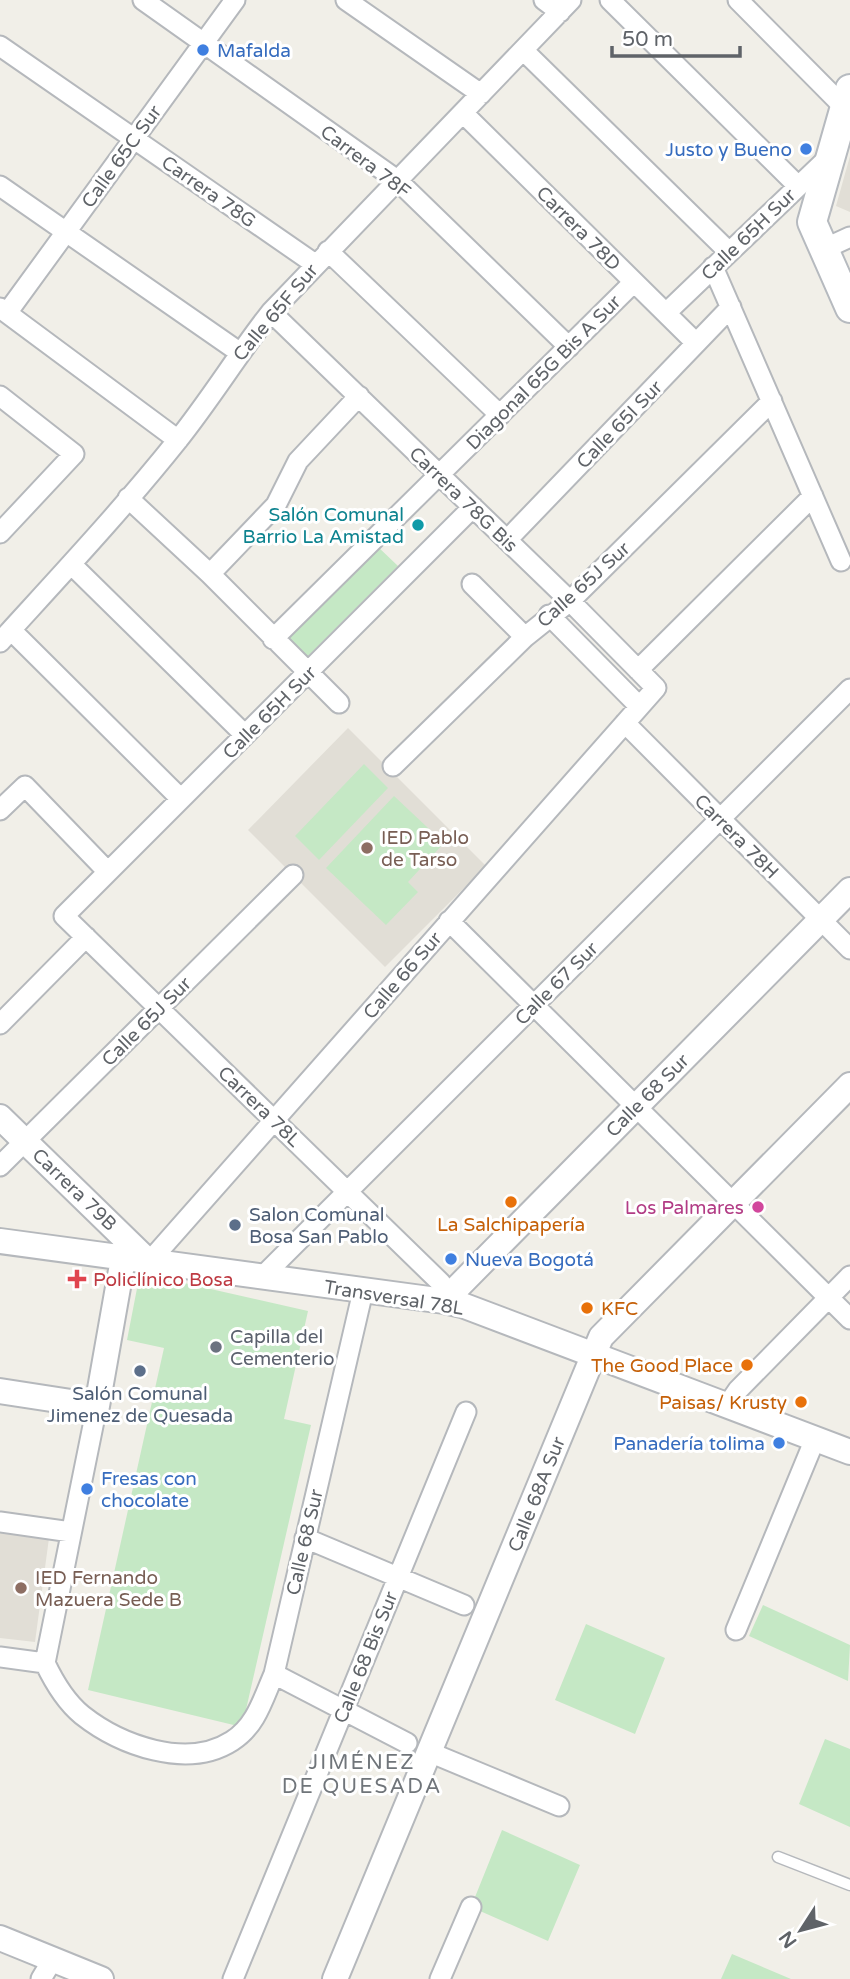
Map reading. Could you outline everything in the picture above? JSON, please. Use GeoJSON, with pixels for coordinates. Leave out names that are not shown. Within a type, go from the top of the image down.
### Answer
{"type":"FeatureCollection","features":[{"type":"Feature","properties":{"kind":"main road","name":"Calle 65H Sur"},"geometry":{"type":"LineString","coordinates":[[824,249],[812,222],[847,99]]}},
{"type":"Feature","properties":{"kind":"main road"},"geometry":{"type":"LineString","coordinates":[[824,249],[850,308]]}},
{"type":"Feature","properties":{"kind":"street","name":"Carrera 78F"},"geometry":{"type":"LineString","coordinates":[[144,0],[397,180],[569,347]]}},
{"type":"Feature","properties":{"kind":"street","name":"Calle 65C Sur"},"geometry":{"type":"LineString","coordinates":[[3,311],[65,233],[235,0]]}},
{"type":"Feature","properties":{"kind":"street"},"geometry":{"type":"LineString","coordinates":[[346,0],[481,94]]}},
{"type":"Feature","properties":{"kind":"street"},"geometry":{"type":"LineString","coordinates":[[610,0],[798,187]]}},
{"type":"Feature","properties":{"kind":"street"},"geometry":{"type":"LineString","coordinates":[[738,0],[847,99]]}},
{"type":"Feature","properties":{"kind":"street","name":"Calle 65F Sur"},"geometry":{"type":"LineString","coordinates":[[6,636],[178,440],[239,352],[271,312],[523,50],[559,4]]}},
{"type":"Feature","properties":{"kind":"street","name":"Carrera 78G"},"geometry":{"type":"LineString","coordinates":[[0,46],[134,138],[321,257],[500,415]]}},
{"type":"Feature","properties":{"kind":"street"},"geometry":{"type":"LineString","coordinates":[[523,50],[729,252]]}},
{"type":"Feature","properties":{"kind":"street","name":"Carrera 78D"},"geometry":{"type":"LineString","coordinates":[[463,113],[696,343]]}},
{"type":"Feature","properties":{"kind":"street","name":"Calle 65H Sur"},"geometry":{"type":"LineString","coordinates":[[666,313],[831,155]]}},
{"type":"Feature","properties":{"kind":"street"},"geometry":{"type":"LineString","coordinates":[[0,186],[239,352]]}},
{"type":"Feature","properties":{"kind":"street"},"geometry":{"type":"LineString","coordinates":[[824,249],[850,237]]}},
{"type":"Feature","properties":{"kind":"street"},"geometry":{"type":"LineString","coordinates":[[713,267],[841,561]]}},
{"type":"Feature","properties":{"kind":"street","name":"Diagonal 65G Bis A Sur"},"geometry":{"type":"LineString","coordinates":[[273,639],[634,282]]}},
{"type":"Feature","properties":{"kind":"street","name":"Calle 65I Sur"},"geometry":{"type":"LineString","coordinates":[[507,540],[731,307]]}},
{"type":"Feature","properties":{"kind":"street"},"geometry":{"type":"LineString","coordinates":[[3,311],[178,440]]}},
{"type":"Feature","properties":{"kind":"street","name":"Carrera 78G Bis"},"geometry":{"type":"LineString","coordinates":[[271,312],[570,601],[656,688]]}},
{"type":"Feature","properties":{"kind":"street"},"geometry":{"type":"LineString","coordinates":[[0,396],[74,454],[0,533]]}},
{"type":"Feature","properties":{"kind":"street"},"geometry":{"type":"LineString","coordinates":[[210,575],[276,505],[298,461],[359,396]]}},
{"type":"Feature","properties":{"kind":"street","name":"Calle 65J Sur"},"geometry":{"type":"LineString","coordinates":[[393,766],[525,636],[570,601],[772,401]]}},
{"type":"Feature","properties":{"kind":"street"},"geometry":{"type":"LineString","coordinates":[[638,670],[813,496]]}},
{"type":"Feature","properties":{"kind":"street"},"geometry":{"type":"LineString","coordinates":[[128,498],[210,575],[339,704]]}},
{"type":"Feature","properties":{"kind":"street","name":"Calle 65H Sur"},"geometry":{"type":"LineString","coordinates":[[64,916],[473,507]]}},
{"type":"Feature","properties":{"kind":"street"},"geometry":{"type":"LineString","coordinates":[[71,564],[245,735]]}},
{"type":"Feature","properties":{"kind":"street"},"geometry":{"type":"LineString","coordinates":[[472,584],[525,636]]}},
{"type":"Feature","properties":{"kind":"street"},"geometry":{"type":"LineString","coordinates":[[549,615],[639,706]]}},
{"type":"Feature","properties":{"kind":"street"},"geometry":{"type":"LineString","coordinates":[[6,636],[181,799]]}},
{"type":"Feature","properties":{"kind":"street","name":"Calle 66 Sur"},"geometry":{"type":"LineString","coordinates":[[149,1262],[656,688]]}},
{"type":"Feature","properties":{"kind":"street","name":"Calle 67 Sur"},"geometry":{"type":"LineString","coordinates":[[262,1278],[850,689]]}},
{"type":"Feature","properties":{"kind":"street","name":"Carrera 78H"},"geometry":{"type":"LineString","coordinates":[[625,723],[850,948]]}},
{"type":"Feature","properties":{"kind":"street"},"geometry":{"type":"LineString","coordinates":[[0,810],[25,786],[108,872]]}},
{"type":"Feature","properties":{"kind":"street","name":"Calle 65J Sur"},"geometry":{"type":"LineString","coordinates":[[0,1167],[293,875]]}},
{"type":"Feature","properties":{"kind":"street","name":"Calle 68 Sur"},"geometry":{"type":"LineString","coordinates":[[444,1301],[850,890]]}},
{"type":"Feature","properties":{"kind":"street","name":"Carrera 78L"},"geometry":{"type":"LineString","coordinates":[[64,916],[441,1283],[445,1292],[444,1301]]}},
{"type":"Feature","properties":{"kind":"street"},"geometry":{"type":"LineString","coordinates":[[449,922],[850,1319]]}},
{"type":"Feature","properties":{"kind":"street"},"geometry":{"type":"LineString","coordinates":[[0,1024],[86,937]]}},
{"type":"Feature","properties":{"kind":"street","name":"Calle 68A Sur"},"geometry":{"type":"LineString","coordinates":[[335,1979],[418,1748],[601,1337],[850,1084]]}},
{"type":"Feature","properties":{"kind":"street","name":"Carrera 79B"},"geometry":{"type":"LineString","coordinates":[[0,1116],[149,1262]]}},
{"type":"Feature","properties":{"kind":"street","name":"Transversal 78L"},"geometry":{"type":"LineString","coordinates":[[0,1241],[462,1305],[850,1452]]}},
{"type":"Feature","properties":{"kind":"street"},"geometry":{"type":"LineString","coordinates":[[0,1657],[45,1663],[97,1406],[123,1259]]}},
{"type":"Feature","properties":{"kind":"street"},"geometry":{"type":"LineString","coordinates":[[727,1406],[738,1390],[850,1276]]}},
{"type":"Feature","properties":{"kind":"street","name":"Calle 68 Sur"},"geometry":{"type":"LineString","coordinates":[[45,1663],[66,1698],[82,1715],[124,1742],[175,1754],[211,1751],[233,1741],[255,1719],[274,1674],[363,1291]]}},
{"type":"Feature","properties":{"kind":"street"},"geometry":{"type":"LineString","coordinates":[[0,1391],[97,1406]]}},
{"type":"Feature","properties":{"kind":"street","name":"Calle 68 Bis Sur"},"geometry":{"type":"LineString","coordinates":[[233,1979],[466,1412]]}},
{"type":"Feature","properties":{"kind":"street"},"geometry":{"type":"LineString","coordinates":[[736,1630],[814,1439]]}},
{"type":"Feature","properties":{"kind":"street"},"geometry":{"type":"LineString","coordinates":[[0,1522],[71,1532]]}},
{"type":"Feature","properties":{"kind":"street"},"geometry":{"type":"LineString","coordinates":[[305,1538],[464,1605]]}},
{"type":"Feature","properties":{"kind":"street"},"geometry":{"type":"LineString","coordinates":[[274,1674],[418,1748],[559,1805]]}},
{"type":"Feature","properties":{"kind":"street"},"geometry":{"type":"LineString","coordinates":[[440,1979],[471,1907]]}},
{"type":"Feature","properties":{"kind":"street"},"geometry":{"type":"LineString","coordinates":[[0,1938],[47,1969],[101,1979]]}},
{"type":"Feature","properties":{"kind":"lane"},"geometry":{"type":"LineString","coordinates":[[778,1857],[850,1885]]}},
{"type":"Feature","properties":{"kind":"shaded area"},"geometry":{"type":"Polygon","coordinates":[[[850,156],[850,212],[836,206],[850,156]]]}},
{"type":"Feature","properties":{"kind":"shaded area","name":"IED Pablo de Tarso"},"geometry":{"type":"Polygon","coordinates":[[[348,728],[486,866],[385,967],[248,830],[348,728]]]}},
{"type":"Feature","properties":{"kind":"shaded area","name":"IED Fernando Mazuera Sede B"},"geometry":{"type":"Polygon","coordinates":[[[0,1531],[49,1538],[35,1642],[0,1638],[0,1531]]]}},
{"type":"Feature","properties":{"kind":"green space"},"geometry":{"type":"Polygon","coordinates":[[[376,545],[398,566],[307,657],[286,635],[376,545]]]}},
{"type":"Feature","properties":{"kind":"green space"},"geometry":{"type":"Polygon","coordinates":[[[364,764],[388,788],[319,860],[295,836],[364,764]]]}},
{"type":"Feature","properties":{"kind":"green space"},"geometry":{"type":"Polygon","coordinates":[[[394,796],[444,843],[408,882],[418,892],[386,925],[326,868],[394,796]]]}},
{"type":"Feature","properties":{"kind":"green space"},"geometry":{"type":"Polygon","coordinates":[[[140,1273],[308,1311],[284,1419],[311,1425],[242,1727],[88,1690],[164,1348],[127,1340],[140,1273]]]}},
{"type":"Feature","properties":{"kind":"green space"},"geometry":{"type":"Polygon","coordinates":[[[763,1605],[850,1645],[848,1681],[749,1636],[763,1605]]]}},
{"type":"Feature","properties":{"kind":"green space"},"geometry":{"type":"Polygon","coordinates":[[[586,1624],[665,1658],[635,1734],[555,1700],[586,1624]]]}},
{"type":"Feature","properties":{"kind":"green space"},"geometry":{"type":"Polygon","coordinates":[[[825,1739],[850,1749],[850,1827],[799,1804],[825,1739]]]}},
{"type":"Feature","properties":{"kind":"green space"},"geometry":{"type":"Polygon","coordinates":[[[502,1830],[580,1865],[548,1941],[471,1907],[502,1830]]]}},
{"type":"Feature","properties":{"kind":"green space"},"geometry":{"type":"Polygon","coordinates":[[[732,1954],[791,1979],[721,1979],[732,1954]]]}},
{"type":"Feature","properties":{"kind":"place","name":"Mafalda"},"geometry":{"type":"Point","coordinates":[203,50]}},
{"type":"Feature","properties":{"kind":"place","name":"Justo y Bueno"},"geometry":{"type":"Point","coordinates":[806,149]}},
{"type":"Feature","properties":{"kind":"place","name":"Salón Comunal Barrio La Amistad"},"geometry":{"type":"Point","coordinates":[418,525]}},
{"type":"Feature","properties":{"kind":"place","name":"IED Pablo de Tarso"},"geometry":{"type":"Point","coordinates":[367,848]}},
{"type":"Feature","properties":{"kind":"place","name":"La Salchipapería"},"geometry":{"type":"Point","coordinates":[511,1202]}},
{"type":"Feature","properties":{"kind":"place","name":"Los Palmares"},"geometry":{"type":"Point","coordinates":[758,1207]}},
{"type":"Feature","properties":{"kind":"place","name":"Salon Comunal Bosa San Pablo"},"geometry":{"type":"Point","coordinates":[235,1225]}},
{"type":"Feature","properties":{"kind":"place","name":"Nueva Bogotá"},"geometry":{"type":"Point","coordinates":[451,1259]}},
{"type":"Feature","properties":{"kind":"place","name":"Policlínico Bosa"},"geometry":{"type":"Point","coordinates":[77,1279]}},
{"type":"Feature","properties":{"kind":"place","name":"KFC"},"geometry":{"type":"Point","coordinates":[587,1308]}},
{"type":"Feature","properties":{"kind":"place","name":"Capilla del Cementerio"},"geometry":{"type":"Point","coordinates":[216,1347]}},
{"type":"Feature","properties":{"kind":"place","name":"The Good Place"},"geometry":{"type":"Point","coordinates":[747,1365]}},
{"type":"Feature","properties":{"kind":"place","name":"Salón Comunal Jimenez de Quesada"},"geometry":{"type":"Point","coordinates":[140,1371]}},
{"type":"Feature","properties":{"kind":"place","name":"Paisas/ Krusty"},"geometry":{"type":"Point","coordinates":[801,1402]}},
{"type":"Feature","properties":{"kind":"place","name":"Panadería tolima"},"geometry":{"type":"Point","coordinates":[779,1443]}},
{"type":"Feature","properties":{"kind":"place","name":"Fresas con chocolate"},"geometry":{"type":"Point","coordinates":[87,1489]}},
{"type":"Feature","properties":{"kind":"place","name":"IED Fernando Mazuera Sede B"},"geometry":{"type":"Point","coordinates":[21,1588]}},
{"type":"Feature","properties":{"kind":"district","name":"JIMÉNEZ DE QUESADA"},"geometry":{"type":"Point","coordinates":[362,1774]}}]}
